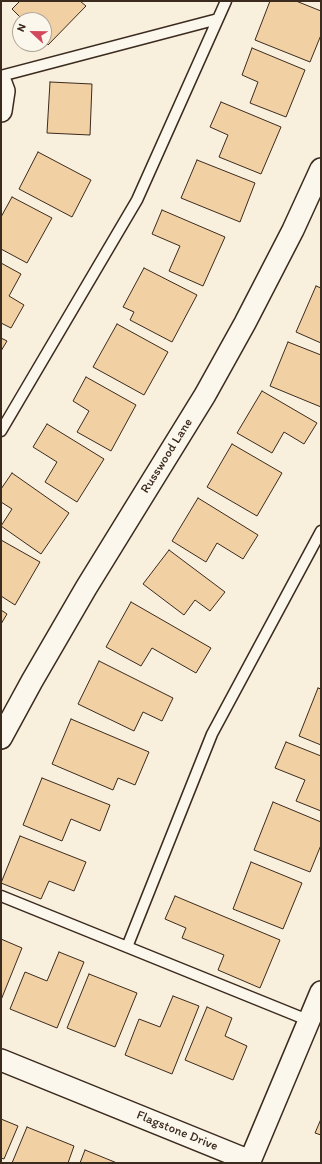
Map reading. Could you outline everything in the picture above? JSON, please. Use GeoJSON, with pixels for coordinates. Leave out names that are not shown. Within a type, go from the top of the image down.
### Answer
{"type":"FeatureCollection","features":[{"type":"Feature","properties":{"kind":"street"},"geometry":{"type":"LineString","coordinates":[[1,83],[4,91],[1,111]]}},
{"type":"Feature","properties":{"kind":"street","name":"Russwood Lane"},"geometry":{"type":"LineString","coordinates":[[1,738],[86,588],[205,396],[293,230],[321,169]]}},
{"type":"Feature","properties":{"kind":"street","name":"Flagstone Drive"},"geometry":{"type":"LineString","coordinates":[[1,1060],[250,1161],[321,992]]}},
{"type":"Feature","properties":{"kind":"lane"},"geometry":{"type":"LineString","coordinates":[[1,431],[137,200],[218,19],[223,2]]}},
{"type":"Feature","properties":{"kind":"lane"},"geometry":{"type":"LineString","coordinates":[[1,76],[218,19]]}},
{"type":"Feature","properties":{"kind":"lane"},"geometry":{"type":"LineString","coordinates":[[127,947],[212,734],[321,531]]}},
{"type":"Feature","properties":{"kind":"lane"},"geometry":{"type":"LineString","coordinates":[[1,896],[310,1021]]}},
{"type":"Feature","properties":{"kind":"building"},"geometry":{"type":"Polygon","coordinates":[[[20,1],[80,1],[86,6],[52,41],[52,12],[15,12],[12,9],[20,1]]]}},
{"type":"Feature","properties":{"kind":"building"},"geometry":{"type":"Polygon","coordinates":[[[270,1],[296,1],[321,11],[321,35],[310,62],[255,40],[270,1]]]}},
{"type":"Feature","properties":{"kind":"building"},"geometry":{"type":"Polygon","coordinates":[[[252,48],[305,70],[286,117],[250,103],[258,82],[242,75],[252,48]]]}},
{"type":"Feature","properties":{"kind":"building"},"geometry":{"type":"Polygon","coordinates":[[[50,82],[92,84],[90,135],[47,133],[50,82]]]}},
{"type":"Feature","properties":{"kind":"building"},"geometry":{"type":"Polygon","coordinates":[[[221,102],[281,127],[261,174],[219,157],[228,135],[210,127],[221,102]]]}},
{"type":"Feature","properties":{"kind":"building"},"geometry":{"type":"Polygon","coordinates":[[[38,152],[91,180],[72,217],[19,189],[38,152]]]}},
{"type":"Feature","properties":{"kind":"building"},"geometry":{"type":"Polygon","coordinates":[[[197,160],[255,183],[240,222],[181,198],[197,160]]]}},
{"type":"Feature","properties":{"kind":"building"},"geometry":{"type":"Polygon","coordinates":[[[12,197],[52,218],[27,263],[1,249],[1,217],[12,197]]]}},
{"type":"Feature","properties":{"kind":"building"},"geometry":{"type":"Polygon","coordinates":[[[162,210],[225,237],[203,286],[169,271],[180,246],[152,234],[162,210]]]}},
{"type":"Feature","properties":{"kind":"building"},"geometry":{"type":"Polygon","coordinates":[[[1,263],[21,274],[9,296],[24,305],[11,328],[1,323],[1,263]]]}},
{"type":"Feature","properties":{"kind":"building"},"geometry":{"type":"Polygon","coordinates":[[[144,268],[197,295],[172,342],[130,320],[134,312],[123,307],[144,268]]]}},
{"type":"Feature","properties":{"kind":"building"},"geometry":{"type":"Polygon","coordinates":[[[316,286],[321,288],[321,343],[296,332],[316,286]]]}},
{"type":"Feature","properties":{"kind":"building"},"geometry":{"type":"Polygon","coordinates":[[[117,324],[168,352],[144,395],[93,367],[117,324]]]}},
{"type":"Feature","properties":{"kind":"building"},"geometry":{"type":"Polygon","coordinates":[[[1,338],[7,341],[1,351],[1,338]]]}},
{"type":"Feature","properties":{"kind":"building"},"geometry":{"type":"Polygon","coordinates":[[[288,342],[321,355],[321,407],[270,386],[288,342]]]}},
{"type":"Feature","properties":{"kind":"building"},"geometry":{"type":"Polygon","coordinates":[[[86,377],[136,405],[111,451],[77,432],[89,411],[73,401],[86,377]]]}},
{"type":"Feature","properties":{"kind":"building"},"geometry":{"type":"Polygon","coordinates":[[[262,391],[317,423],[304,444],[284,432],[272,453],[237,433],[262,391]]]}},
{"type":"Feature","properties":{"kind":"building"},"geometry":{"type":"Polygon","coordinates":[[[47,424],[104,459],[77,502],[45,482],[57,462],[33,447],[47,424]]]}},
{"type":"Feature","properties":{"kind":"building"},"geometry":{"type":"Polygon","coordinates":[[[232,444],[282,473],[257,516],[207,487],[232,444]]]}},
{"type":"Feature","properties":{"kind":"building"},"geometry":{"type":"Polygon","coordinates":[[[12,473],[69,513],[41,554],[1,526],[12,509],[1,502],[1,489],[12,473]]]}},
{"type":"Feature","properties":{"kind":"building"},"geometry":{"type":"Polygon","coordinates":[[[198,498],[258,535],[243,559],[217,543],[206,562],[172,541],[198,498]]]}},
{"type":"Feature","properties":{"kind":"building"},"geometry":{"type":"Polygon","coordinates":[[[1,540],[40,562],[15,605],[1,596],[1,540]]]}},
{"type":"Feature","properties":{"kind":"building"},"geometry":{"type":"Polygon","coordinates":[[[169,550],[225,592],[210,611],[195,600],[184,615],[143,584],[169,550]]]}},
{"type":"Feature","properties":{"kind":"building"},"geometry":{"type":"Polygon","coordinates":[[[131,602],[211,648],[196,673],[152,648],[141,666],[106,647],[131,602]]]}},
{"type":"Feature","properties":{"kind":"building"},"geometry":{"type":"Polygon","coordinates":[[[1,610],[7,614],[1,624],[1,610]]]}},
{"type":"Feature","properties":{"kind":"building"},"geometry":{"type":"Polygon","coordinates":[[[99,661],[173,698],[162,721],[143,712],[134,731],[78,704],[99,661]]]}},
{"type":"Feature","properties":{"kind":"building"},"geometry":{"type":"Polygon","coordinates":[[[318,688],[321,689],[321,745],[299,736],[318,688]]]}},
{"type":"Feature","properties":{"kind":"building"},"geometry":{"type":"Polygon","coordinates":[[[71,719],[149,752],[135,785],[118,778],[113,790],[52,764],[71,719]]]}},
{"type":"Feature","properties":{"kind":"building"},"geometry":{"type":"Polygon","coordinates":[[[286,742],[321,756],[321,811],[296,801],[305,780],[275,768],[286,742]]]}},
{"type":"Feature","properties":{"kind":"building"},"geometry":{"type":"Polygon","coordinates":[[[42,778],[110,805],[100,831],[71,819],[62,841],[23,825],[42,778]]]}},
{"type":"Feature","properties":{"kind":"building"},"geometry":{"type":"Polygon","coordinates":[[[273,802],[321,822],[321,845],[310,872],[254,850],[273,802]]]}},
{"type":"Feature","properties":{"kind":"building"},"geometry":{"type":"Polygon","coordinates":[[[20,836],[86,862],[74,891],[49,881],[41,899],[1,883],[20,836]]]}},
{"type":"Feature","properties":{"kind":"building"},"geometry":{"type":"Polygon","coordinates":[[[251,862],[302,883],[283,929],[233,909],[251,862]]]}},
{"type":"Feature","properties":{"kind":"building"},"geometry":{"type":"Polygon","coordinates":[[[175,896],[280,940],[260,988],[218,970],[224,955],[182,938],[186,928],[165,919],[175,896]]]}},
{"type":"Feature","properties":{"kind":"building"},"geometry":{"type":"Polygon","coordinates":[[[1,939],[22,948],[1,1000],[1,939]]]}},
{"type":"Feature","properties":{"kind":"building"},"geometry":{"type":"Polygon","coordinates":[[[59,952],[84,962],[57,1028],[10,1009],[25,972],[47,981],[59,952]]]}},
{"type":"Feature","properties":{"kind":"building"},"geometry":{"type":"Polygon","coordinates":[[[89,974],[137,993],[115,1047],[67,1028],[89,974]]]}},
{"type":"Feature","properties":{"kind":"building"},"geometry":{"type":"Polygon","coordinates":[[[173,996],[199,1006],[172,1074],[125,1055],[139,1019],[160,1027],[173,996]]]}},
{"type":"Feature","properties":{"kind":"building"},"geometry":{"type":"Polygon","coordinates":[[[207,1007],[232,1018],[225,1036],[247,1046],[233,1080],[185,1060],[207,1007]]]}},
{"type":"Feature","properties":{"kind":"building"},"geometry":{"type":"Polygon","coordinates":[[[1,1119],[18,1126],[4,1159],[1,1158],[1,1119]]]}},
{"type":"Feature","properties":{"kind":"building"},"geometry":{"type":"Polygon","coordinates":[[[321,1119],[321,1135],[315,1133],[321,1119]]]}},
{"type":"Feature","properties":{"kind":"building"},"geometry":{"type":"Polygon","coordinates":[[[27,1127],[74,1146],[68,1163],[12,1163],[27,1127]]]}},
{"type":"Feature","properties":{"kind":"building"},"geometry":{"type":"Polygon","coordinates":[[[85,1150],[117,1163],[80,1163],[85,1150]]]}}]}
